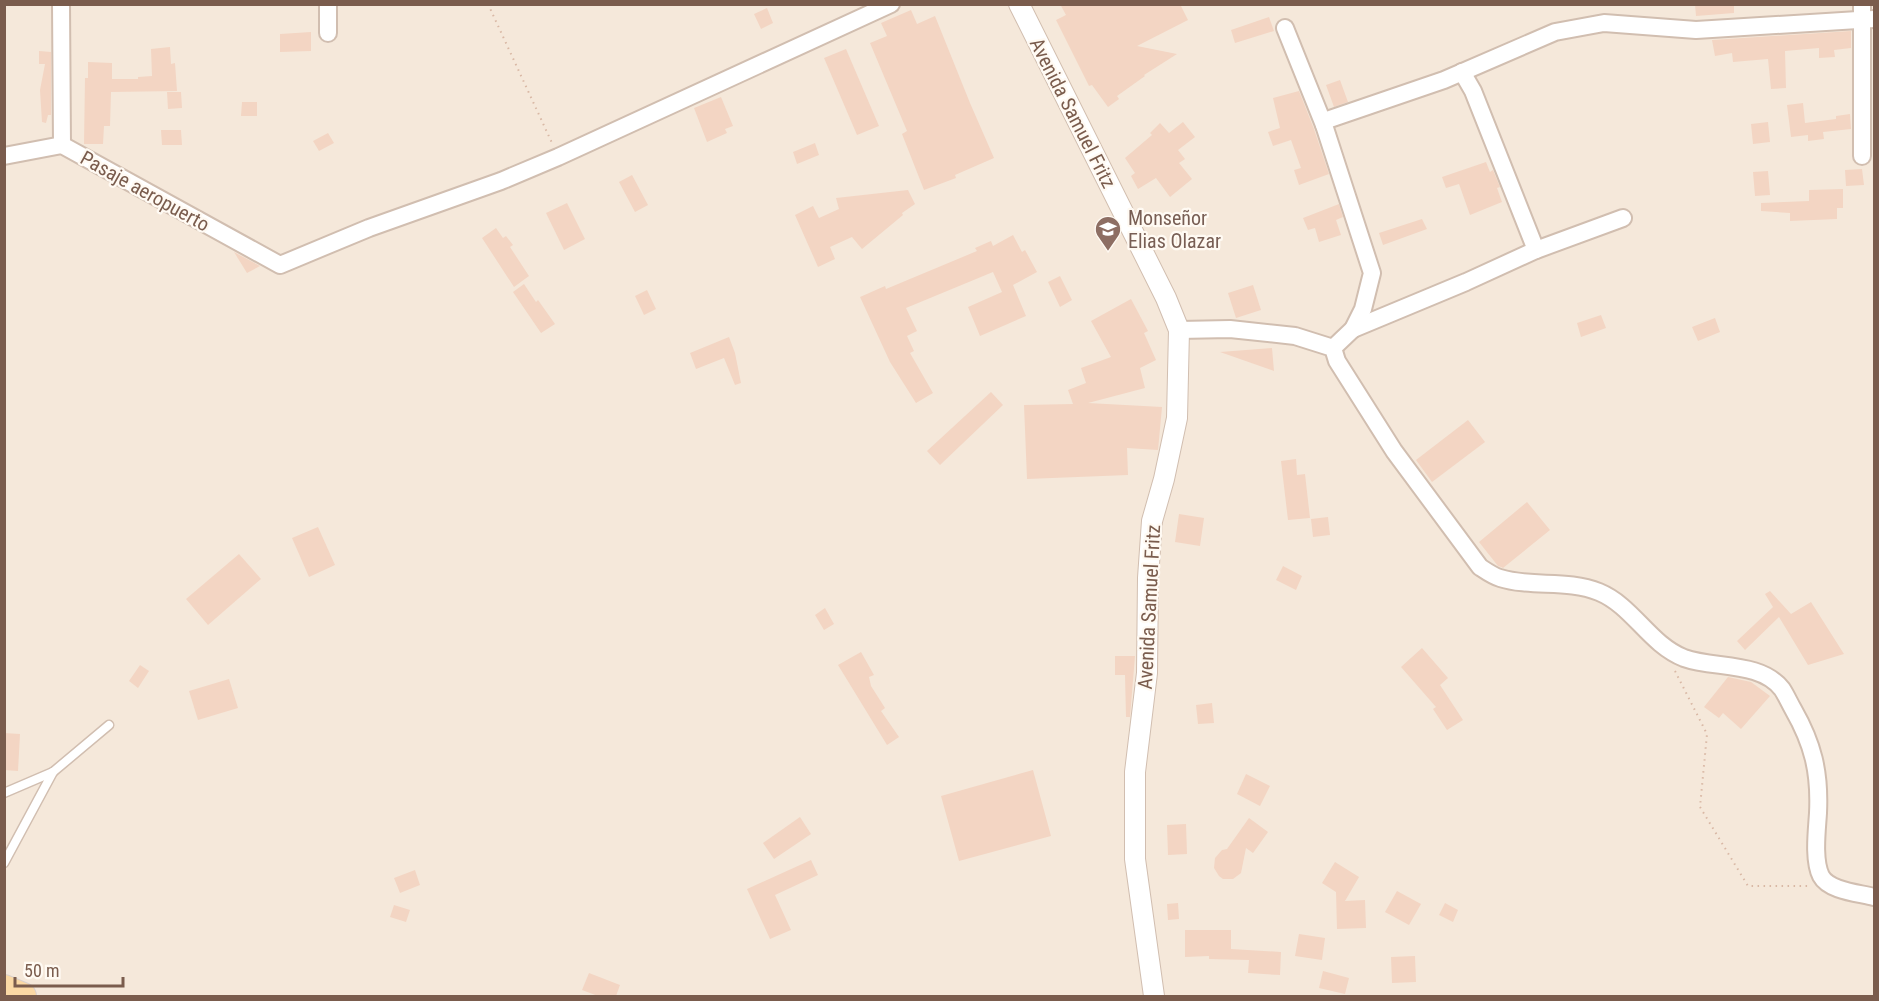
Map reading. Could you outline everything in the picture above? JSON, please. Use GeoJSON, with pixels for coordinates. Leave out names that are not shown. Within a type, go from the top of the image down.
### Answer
{"type":"FeatureCollection","features":[{"type":"Feature","properties":{"kind":"main road"},"geometry":{"type":"LineString","coordinates":[[4,988],[23,996]]}},
{"type":"Feature","properties":{"kind":"street"},"geometry":{"type":"LineString","coordinates":[[61,4],[62,145]]}},
{"type":"Feature","properties":{"kind":"street"},"geometry":{"type":"LineString","coordinates":[[328,4],[328,33]]}},
{"type":"Feature","properties":{"kind":"street"},"geometry":{"type":"LineString","coordinates":[[558,157],[891,4]]}},
{"type":"Feature","properties":{"kind":"street","name":"Avenida Samuel Fritz"},"geometry":{"type":"LineString","coordinates":[[1019,4],[1166,298],[1179,330],[1177,418],[1152,521],[1148,578],[1147,673],[1136,772],[1135,859],[1154,996]]}},
{"type":"Feature","properties":{"kind":"street"},"geometry":{"type":"LineString","coordinates":[[1324,125],[1327,120],[1462,72],[1555,32],[1604,22],[1696,30],[1866,15],[1862,156]]}},
{"type":"Feature","properties":{"kind":"street"},"geometry":{"type":"LineString","coordinates":[[1285,27],[1324,125],[1372,273],[1363,309],[1353,329],[1333,348]]}},
{"type":"Feature","properties":{"kind":"street"},"geometry":{"type":"LineString","coordinates":[[1462,72],[1473,91],[1536,250]]}},
{"type":"Feature","properties":{"kind":"street","name":"Pasaje aeropuerto"},"geometry":{"type":"LineString","coordinates":[[4,156],[62,145],[280,266],[369,228],[501,181],[558,157]]}},
{"type":"Feature","properties":{"kind":"street"},"geometry":{"type":"LineString","coordinates":[[1353,329],[1536,250],[1623,218]]}},
{"type":"Feature","properties":{"kind":"street"},"geometry":{"type":"LineString","coordinates":[[1179,330],[1230,329],[1295,336],[1333,348],[1338,360],[1394,451],[1480,567],[1498,578],[1512,581],[1579,586],[1599,592],[1619,603],[1663,647],[1685,658],[1745,668],[1762,675],[1781,688],[1807,733],[1817,766],[1816,855],[1821,876],[1832,886],[1875,897]]}},
{"type":"Feature","properties":{"kind":"lane"},"geometry":{"type":"LineString","coordinates":[[4,793],[53,772],[109,725]]}},
{"type":"Feature","properties":{"kind":"lane"},"geometry":{"type":"LineString","coordinates":[[4,863],[53,772]]}},
{"type":"Feature","properties":{"kind":"path"},"geometry":{"type":"LineString","coordinates":[[488,4],[558,157]]}},
{"type":"Feature","properties":{"kind":"path"},"geometry":{"type":"LineString","coordinates":[[1663,647],[1707,734],[1700,807],[1748,886],[1832,886]]}},
{"type":"Feature","properties":{"kind":"shaded area"},"geometry":{"type":"Polygon","coordinates":[[[5,5],[1874,5],[1874,996],[5,996],[5,5]]]}},
{"type":"Feature","properties":{"kind":"building"},"geometry":{"type":"Polygon","coordinates":[[[1060,4],[1180,4],[1188,20],[1137,46],[1177,54],[1144,75],[1117,96],[1119,99],[1108,107],[1092,85],[1089,86],[1056,20],[1066,15],[1060,4]]]}},
{"type":"Feature","properties":{"kind":"building"},"geometry":{"type":"Polygon","coordinates":[[[1695,4],[1734,4],[1734,13],[1696,16],[1695,4]]]}},
{"type":"Feature","properties":{"kind":"building"},"geometry":{"type":"Polygon","coordinates":[[[767,8],[773,23],[761,29],[754,14],[767,8]]]}},
{"type":"Feature","properties":{"kind":"building"},"geometry":{"type":"Polygon","coordinates":[[[911,10],[917,24],[935,16],[994,158],[955,175],[956,178],[924,190],[902,134],[907,131],[870,43],[887,36],[881,23],[911,10]]]}},
{"type":"Feature","properties":{"kind":"building"},"geometry":{"type":"Polygon","coordinates":[[[1269,17],[1274,31],[1235,43],[1231,30],[1269,17]]]}},
{"type":"Feature","properties":{"kind":"building"},"geometry":{"type":"Polygon","coordinates":[[[1851,31],[1851,48],[1834,50],[1835,57],[1819,58],[1819,48],[1785,51],[1786,88],[1771,89],[1768,59],[1733,62],[1732,53],[1715,56],[1712,40],[1851,31]]]}},
{"type":"Feature","properties":{"kind":"building"},"geometry":{"type":"Polygon","coordinates":[[[311,32],[311,51],[280,52],[280,34],[311,32]]]}},
{"type":"Feature","properties":{"kind":"building"},"geometry":{"type":"Polygon","coordinates":[[[170,47],[171,64],[175,63],[177,91],[111,92],[110,126],[104,126],[103,144],[84,144],[85,78],[88,78],[88,62],[112,63],[112,79],[138,79],[138,77],[152,76],[151,49],[170,47]]]}},
{"type":"Feature","properties":{"kind":"building"},"geometry":{"type":"Polygon","coordinates":[[[846,49],[879,126],[857,135],[824,58],[846,49]]]}},
{"type":"Feature","properties":{"kind":"building"},"geometry":{"type":"Polygon","coordinates":[[[39,51],[51,52],[51,115],[48,115],[46,123],[42,122],[40,90],[45,64],[39,64],[39,51]]]}},
{"type":"Feature","properties":{"kind":"building"},"geometry":{"type":"Polygon","coordinates":[[[1340,80],[1348,102],[1334,107],[1326,85],[1340,80]]]}},
{"type":"Feature","properties":{"kind":"building"},"geometry":{"type":"Polygon","coordinates":[[[1299,91],[1329,174],[1299,185],[1294,170],[1301,168],[1291,140],[1273,146],[1268,132],[1280,128],[1273,98],[1299,91]]]}},
{"type":"Feature","properties":{"kind":"building"},"geometry":{"type":"Polygon","coordinates":[[[167,92],[181,92],[182,108],[168,109],[167,92]]]}},
{"type":"Feature","properties":{"kind":"building"},"geometry":{"type":"Polygon","coordinates":[[[721,97],[733,126],[725,129],[727,133],[707,142],[694,108],[721,97]]]}},
{"type":"Feature","properties":{"kind":"building"},"geometry":{"type":"Polygon","coordinates":[[[242,102],[257,102],[257,116],[241,116],[242,102]]]}},
{"type":"Feature","properties":{"kind":"building"},"geometry":{"type":"Polygon","coordinates":[[[1803,103],[1805,123],[1836,119],[1836,116],[1850,114],[1851,129],[1823,132],[1824,139],[1808,141],[1808,135],[1791,137],[1787,105],[1803,103]]]}},
{"type":"Feature","properties":{"kind":"building"},"geometry":{"type":"Polygon","coordinates":[[[1183,122],[1195,137],[1178,150],[1185,159],[1179,163],[1192,179],[1170,197],[1156,178],[1138,189],[1131,176],[1135,173],[1125,158],[1152,135],[1150,133],[1160,123],[1169,133],[1183,122]]]}},
{"type":"Feature","properties":{"kind":"building"},"geometry":{"type":"Polygon","coordinates":[[[1768,122],[1770,142],[1753,144],[1751,124],[1768,122]]]}},
{"type":"Feature","properties":{"kind":"building"},"geometry":{"type":"Polygon","coordinates":[[[161,130],[181,130],[182,145],[162,145],[161,130]]]}},
{"type":"Feature","properties":{"kind":"building"},"geometry":{"type":"Polygon","coordinates":[[[328,133],[334,143],[319,151],[313,141],[328,133]]]}},
{"type":"Feature","properties":{"kind":"building"},"geometry":{"type":"Polygon","coordinates":[[[815,143],[819,155],[797,164],[793,152],[815,143]]]}},
{"type":"Feature","properties":{"kind":"building"},"geometry":{"type":"Polygon","coordinates":[[[1486,162],[1490,172],[1493,170],[1500,187],[1497,188],[1502,202],[1470,215],[1459,184],[1446,188],[1442,177],[1486,162]]]}},
{"type":"Feature","properties":{"kind":"building"},"geometry":{"type":"Polygon","coordinates":[[[1862,169],[1864,185],[1846,186],[1845,170],[1862,169]]]}},
{"type":"Feature","properties":{"kind":"building"},"geometry":{"type":"Polygon","coordinates":[[[1768,171],[1770,195],[1755,196],[1753,172],[1768,171]]]}},
{"type":"Feature","properties":{"kind":"building"},"geometry":{"type":"Polygon","coordinates":[[[632,175],[648,205],[635,212],[619,182],[632,175]]]}},
{"type":"Feature","properties":{"kind":"building"},"geometry":{"type":"Polygon","coordinates":[[[1843,189],[1843,208],[1837,208],[1837,219],[1790,221],[1790,213],[1761,211],[1761,203],[1809,201],[1809,190],[1843,189]]]}},
{"type":"Feature","properties":{"kind":"building"},"geometry":{"type":"Polygon","coordinates":[[[908,190],[915,204],[902,213],[903,215],[862,249],[852,237],[830,247],[835,259],[818,267],[795,215],[813,206],[819,218],[839,209],[836,198],[908,190]]]}},
{"type":"Feature","properties":{"kind":"building"},"geometry":{"type":"Polygon","coordinates":[[[567,203],[585,239],[564,250],[546,213],[567,203]]]}},
{"type":"Feature","properties":{"kind":"building"},"geometry":{"type":"Polygon","coordinates":[[[1339,204],[1343,217],[1336,220],[1341,235],[1319,242],[1315,228],[1308,230],[1303,218],[1339,204]]]}},
{"type":"Feature","properties":{"kind":"building"},"geometry":{"type":"Polygon","coordinates":[[[1422,219],[1427,229],[1383,245],[1379,233],[1422,219]]]}},
{"type":"Feature","properties":{"kind":"building"},"geometry":{"type":"Polygon","coordinates":[[[496,228],[503,238],[506,236],[513,245],[510,247],[529,276],[514,287],[482,238],[496,228]]]}},
{"type":"Feature","properties":{"kind":"building"},"geometry":{"type":"Polygon","coordinates":[[[1013,235],[1022,252],[1025,250],[1037,272],[1013,285],[1026,316],[980,336],[968,307],[1002,292],[993,272],[906,308],[917,331],[907,336],[914,351],[910,353],[933,393],[916,403],[890,362],[860,297],[885,286],[886,289],[977,251],[975,248],[991,241],[993,246],[1013,235]]]}},
{"type":"Feature","properties":{"kind":"building"},"geometry":{"type":"Polygon","coordinates":[[[234,252],[260,266],[247,273],[234,252]]]}},
{"type":"Feature","properties":{"kind":"building"},"geometry":{"type":"Polygon","coordinates":[[[1060,276],[1072,300],[1060,307],[1048,282],[1060,276]]]}},
{"type":"Feature","properties":{"kind":"building"},"geometry":{"type":"Polygon","coordinates":[[[524,284],[555,324],[541,333],[513,292],[524,284]]]}},
{"type":"Feature","properties":{"kind":"building"},"geometry":{"type":"Polygon","coordinates":[[[1253,285],[1261,310],[1236,318],[1228,293],[1253,285]]]}},
{"type":"Feature","properties":{"kind":"building"},"geometry":{"type":"Polygon","coordinates":[[[647,290],[656,309],[644,315],[635,296],[647,290]]]}},
{"type":"Feature","properties":{"kind":"building"},"geometry":{"type":"Polygon","coordinates":[[[1131,299],[1148,331],[1144,333],[1156,360],[1140,368],[1145,388],[1088,403],[1162,407],[1158,450],[1127,448],[1128,475],[1027,479],[1024,405],[1073,404],[1068,390],[1086,383],[1081,368],[1111,357],[1091,321],[1131,299]]]}},
{"type":"Feature","properties":{"kind":"building"},"geometry":{"type":"Polygon","coordinates":[[[1601,315],[1606,328],[1581,337],[1577,323],[1601,315]]]}},
{"type":"Feature","properties":{"kind":"building"},"geometry":{"type":"Polygon","coordinates":[[[1715,318],[1720,332],[1698,341],[1692,327],[1715,318]]]}},
{"type":"Feature","properties":{"kind":"building"},"geometry":{"type":"Polygon","coordinates":[[[729,337],[741,383],[735,385],[724,358],[696,369],[690,353],[729,337]]]}},
{"type":"Feature","properties":{"kind":"building"},"geometry":{"type":"Polygon","coordinates":[[[1272,348],[1274,371],[1220,352],[1272,348]]]}},
{"type":"Feature","properties":{"kind":"building"},"geometry":{"type":"Polygon","coordinates":[[[991,392],[1003,405],[940,465],[927,451],[991,392]]]}},
{"type":"Feature","properties":{"kind":"building"},"geometry":{"type":"Polygon","coordinates":[[[1468,420],[1485,442],[1432,482],[1416,460],[1468,420]]]}},
{"type":"Feature","properties":{"kind":"building"},"geometry":{"type":"Polygon","coordinates":[[[1296,459],[1297,475],[1305,474],[1310,518],[1288,520],[1281,461],[1296,459]]]}},
{"type":"Feature","properties":{"kind":"building"},"geometry":{"type":"Polygon","coordinates":[[[1527,502],[1550,530],[1503,568],[1498,566],[1479,542],[1527,502]]]}},
{"type":"Feature","properties":{"kind":"building"},"geometry":{"type":"Polygon","coordinates":[[[1179,514],[1204,518],[1200,546],[1175,542],[1179,514]]]}},
{"type":"Feature","properties":{"kind":"building"},"geometry":{"type":"Polygon","coordinates":[[[1328,517],[1330,535],[1313,537],[1311,519],[1328,517]]]}},
{"type":"Feature","properties":{"kind":"building"},"geometry":{"type":"Polygon","coordinates":[[[318,527],[335,565],[309,577],[292,538],[318,527]]]}},
{"type":"Feature","properties":{"kind":"building"},"geometry":{"type":"Polygon","coordinates":[[[239,554],[261,579],[208,625],[186,599],[239,554]]]}},
{"type":"Feature","properties":{"kind":"building"},"geometry":{"type":"Polygon","coordinates":[[[1283,566],[1302,576],[1296,590],[1276,580],[1283,566]]]}},
{"type":"Feature","properties":{"kind":"building"},"geometry":{"type":"Polygon","coordinates":[[[1770,591],[1791,614],[1811,602],[1844,654],[1808,665],[1779,617],[1745,650],[1737,641],[1773,607],[1765,594],[1770,591]]]}},
{"type":"Feature","properties":{"kind":"building"},"geometry":{"type":"Polygon","coordinates":[[[825,608],[834,624],[824,630],[815,615],[825,608]]]}},
{"type":"Feature","properties":{"kind":"building"},"geometry":{"type":"Polygon","coordinates":[[[1422,648],[1448,678],[1440,685],[1463,720],[1447,730],[1433,709],[1436,707],[1401,667],[1422,648]]]}},
{"type":"Feature","properties":{"kind":"building"},"geometry":{"type":"Polygon","coordinates":[[[861,652],[874,675],[869,677],[871,686],[885,708],[881,711],[899,737],[887,745],[838,665],[861,652]]]}},
{"type":"Feature","properties":{"kind":"building"},"geometry":{"type":"Polygon","coordinates":[[[1115,656],[1135,656],[1130,717],[1126,717],[1125,675],[1115,675],[1115,656]]]}},
{"type":"Feature","properties":{"kind":"building"},"geometry":{"type":"Polygon","coordinates":[[[140,665],[149,671],[138,688],[129,681],[140,665]]]}},
{"type":"Feature","properties":{"kind":"building"},"geometry":{"type":"Polygon","coordinates":[[[1728,677],[1751,682],[1770,696],[1741,729],[1723,713],[1719,718],[1704,707],[1728,677]]]}},
{"type":"Feature","properties":{"kind":"building"},"geometry":{"type":"Polygon","coordinates":[[[229,679],[238,708],[198,720],[189,691],[229,679]]]}},
{"type":"Feature","properties":{"kind":"building"},"geometry":{"type":"Polygon","coordinates":[[[1212,703],[1214,723],[1198,724],[1196,705],[1212,703]]]}},
{"type":"Feature","properties":{"kind":"building"},"geometry":{"type":"Polygon","coordinates":[[[4,733],[20,734],[18,771],[4,770],[4,733]]]}},
{"type":"Feature","properties":{"kind":"building"},"geometry":{"type":"Polygon","coordinates":[[[1033,770],[1051,836],[959,861],[941,796],[1033,770]]]}},
{"type":"Feature","properties":{"kind":"building"},"geometry":{"type":"Polygon","coordinates":[[[1246,774],[1270,786],[1260,806],[1237,794],[1246,774]]]}},
{"type":"Feature","properties":{"kind":"building"},"geometry":{"type":"Polygon","coordinates":[[[800,817],[811,834],[774,859],[763,843],[800,817]]]}},
{"type":"Feature","properties":{"kind":"building"},"geometry":{"type":"Polygon","coordinates":[[[1249,818],[1268,832],[1253,853],[1246,848],[1241,873],[1233,879],[1223,879],[1214,868],[1215,858],[1222,850],[1227,849],[1249,818]]]}},
{"type":"Feature","properties":{"kind":"building"},"geometry":{"type":"Polygon","coordinates":[[[1186,824],[1187,854],[1168,855],[1167,825],[1186,824]]]}},
{"type":"Feature","properties":{"kind":"building"},"geometry":{"type":"Polygon","coordinates":[[[811,860],[818,875],[775,895],[791,930],[770,939],[747,889],[811,860]]]}},
{"type":"Feature","properties":{"kind":"building"},"geometry":{"type":"Polygon","coordinates":[[[1335,862],[1359,877],[1345,901],[1365,900],[1366,928],[1337,929],[1336,892],[1322,883],[1335,862]]]}},
{"type":"Feature","properties":{"kind":"building"},"geometry":{"type":"Polygon","coordinates":[[[415,870],[420,885],[400,893],[394,878],[415,870]]]}},
{"type":"Feature","properties":{"kind":"building"},"geometry":{"type":"Polygon","coordinates":[[[1397,891],[1421,904],[1409,925],[1385,912],[1397,891]]]}},
{"type":"Feature","properties":{"kind":"building"},"geometry":{"type":"Polygon","coordinates":[[[1178,903],[1179,919],[1168,920],[1167,904],[1178,903]]]}},
{"type":"Feature","properties":{"kind":"building"},"geometry":{"type":"Polygon","coordinates":[[[1445,903],[1458,910],[1453,922],[1439,915],[1445,903]]]}},
{"type":"Feature","properties":{"kind":"building"},"geometry":{"type":"Polygon","coordinates":[[[394,905],[410,910],[406,922],[390,917],[394,905]]]}},
{"type":"Feature","properties":{"kind":"building"},"geometry":{"type":"Polygon","coordinates":[[[1185,930],[1231,930],[1231,949],[1281,952],[1280,975],[1248,973],[1249,960],[1209,959],[1209,956],[1185,957],[1185,930]]]}},
{"type":"Feature","properties":{"kind":"building"},"geometry":{"type":"Polygon","coordinates":[[[1299,934],[1325,938],[1322,960],[1295,956],[1299,934]]]}},
{"type":"Feature","properties":{"kind":"building"},"geometry":{"type":"Polygon","coordinates":[[[1415,956],[1416,982],[1392,983],[1391,957],[1415,956]]]}},
{"type":"Feature","properties":{"kind":"building"},"geometry":{"type":"Polygon","coordinates":[[[1323,971],[1349,978],[1345,994],[1319,988],[1323,971]]]}},
{"type":"Feature","properties":{"kind":"building"},"geometry":{"type":"Polygon","coordinates":[[[589,973],[620,985],[616,996],[598,996],[582,990],[589,973]]]}},
{"type":"Feature","properties":{"kind":"place","name":"Monseñor Elias Olazar"},"geometry":{"type":"Point","coordinates":[1108,252]}}]}
